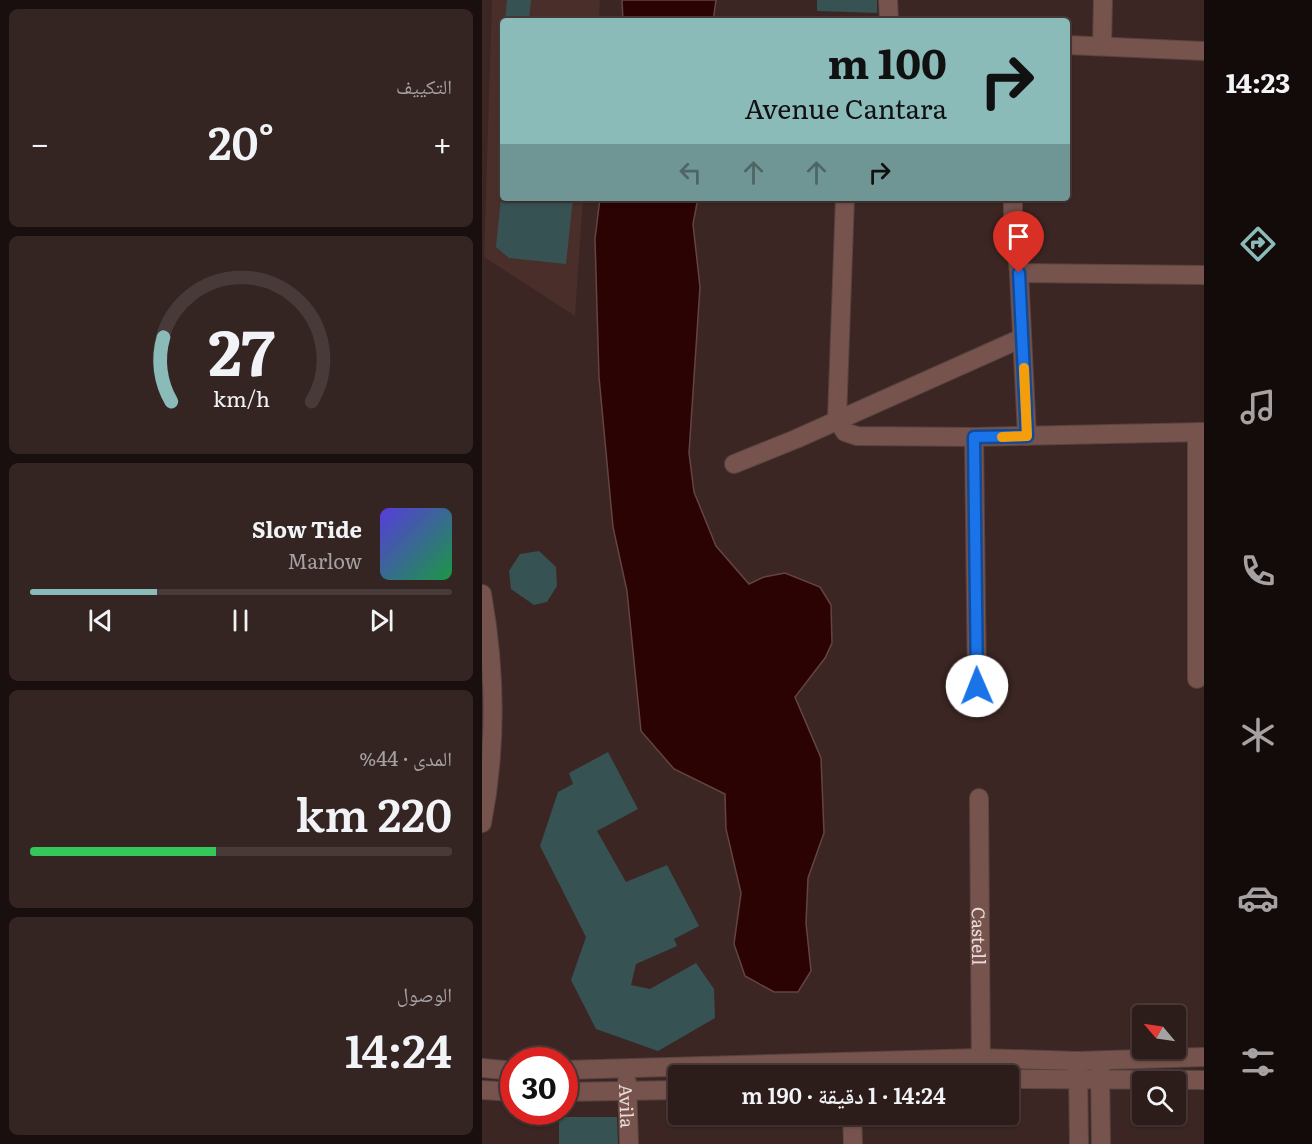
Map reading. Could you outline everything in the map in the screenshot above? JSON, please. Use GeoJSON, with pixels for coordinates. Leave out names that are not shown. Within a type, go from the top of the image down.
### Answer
{"type":"FeatureCollection","features":[{"type":"Feature","properties":{"kind":"street"},"geometry":{"type":"LineString","coordinates":[[888,0],[889,18]]}},
{"type":"Feature","properties":{"kind":"street"},"geometry":{"type":"LineString","coordinates":[[1102,46],[1103,0]]}},
{"type":"Feature","properties":{"kind":"street"},"geometry":{"type":"LineString","coordinates":[[1070,45],[1205,51]]}},
{"type":"Feature","properties":{"kind":"street"},"geometry":{"type":"LineString","coordinates":[[845,201],[837,419],[845,432],[857,436],[974,437],[1201,432],[1197,679]]}},
{"type":"Feature","properties":{"kind":"street"},"geometry":{"type":"LineString","coordinates":[[1013,201],[1027,436]]}},
{"type":"Feature","properties":{"kind":"street"},"geometry":{"type":"LineString","coordinates":[[1019,273],[1205,275]]}},
{"type":"Feature","properties":{"kind":"street"},"geometry":{"type":"LineString","coordinates":[[734,464],[796,439],[1022,338]]}},
{"type":"Feature","properties":{"kind":"street"},"geometry":{"type":"LineString","coordinates":[[974,437],[977,686]]}},
{"type":"Feature","properties":{"kind":"street"},"geometry":{"type":"LineString","coordinates":[[482,594],[491,664],[494,726],[482,823]]}},
{"type":"Feature","properties":{"kind":"street","name":"Castell"},"geometry":{"type":"LineString","coordinates":[[979,798],[980,1065]]}},
{"type":"Feature","properties":{"kind":"street"},"geometry":{"type":"LineString","coordinates":[[1013,1065],[1100,1059],[1205,1057]]}},
{"type":"Feature","properties":{"kind":"street"},"geometry":{"type":"LineString","coordinates":[[1100,1059],[1101,1144]]}},
{"type":"Feature","properties":{"kind":"street"},"geometry":{"type":"LineString","coordinates":[[1078,1061],[1079,1144]]}},
{"type":"Feature","properties":{"kind":"street"},"geometry":{"type":"LineString","coordinates":[[732,1065],[811,1062],[828,1065]]}},
{"type":"Feature","properties":{"kind":"street"},"geometry":{"type":"LineString","coordinates":[[578,1070],[668,1067]]}},
{"type":"Feature","properties":{"kind":"street"},"geometry":{"type":"LineString","coordinates":[[482,1068],[500,1070]]}},
{"type":"Feature","properties":{"kind":"street","name":"Avila"},"geometry":{"type":"LineString","coordinates":[[626,1069],[629,1144]]}},
{"type":"Feature","properties":{"kind":"street"},"geometry":{"type":"LineString","coordinates":[[1019,1079],[1205,1080]]}},
{"type":"Feature","properties":{"kind":"street"},"geometry":{"type":"LineString","coordinates":[[482,1090],[500,1091]]}},
{"type":"Feature","properties":{"kind":"street"},"geometry":{"type":"LineString","coordinates":[[578,1092],[668,1090]]}},
{"type":"Feature","properties":{"kind":"street"},"geometry":{"type":"LineString","coordinates":[[852,1125],[853,1144]]}},
{"type":"Feature","properties":{"kind":"shaded area"},"geometry":{"type":"Polygon","coordinates":[[[492,0],[600,0],[599,18],[500,18],[500,201],[583,201],[575,316],[484,257],[492,0]]]}},
{"type":"Feature","properties":{"kind":"shaded area"},"geometry":{"type":"Polygon","coordinates":[[[622,0],[716,0],[713,18],[623,18],[622,0]]]}},
{"type":"Feature","properties":{"kind":"shaded area"},"geometry":{"type":"Polygon","coordinates":[[[600,201],[697,201],[693,224],[700,287],[689,453],[694,492],[716,546],[749,584],[764,577],[785,573],[820,587],[831,605],[832,643],[825,658],[795,697],[821,758],[824,833],[808,878],[806,923],[811,971],[798,992],[774,992],[745,976],[734,944],[741,893],[726,829],[725,794],[674,769],[641,731],[627,591],[613,527],[599,377],[595,239],[600,201]]]}},
{"type":"Feature","properties":{"kind":"building"},"geometry":{"type":"Polygon","coordinates":[[[507,0],[531,0],[529,18],[505,18],[507,0]]]}},
{"type":"Feature","properties":{"kind":"building"},"geometry":{"type":"Polygon","coordinates":[[[817,0],[877,0],[877,13],[817,11],[817,0]]]}},
{"type":"Feature","properties":{"kind":"building"},"geometry":{"type":"Polygon","coordinates":[[[501,201],[573,201],[566,264],[509,258],[496,247],[501,201]]]}},
{"type":"Feature","properties":{"kind":"building"},"geometry":{"type":"Polygon","coordinates":[[[539,551],[556,567],[557,586],[547,602],[534,605],[511,589],[509,571],[520,554],[539,551]]]}},
{"type":"Feature","properties":{"kind":"building"},"geometry":{"type":"Polygon","coordinates":[[[608,752],[638,809],[597,831],[626,882],[667,865],[699,926],[674,939],[677,946],[636,964],[631,985],[650,989],[696,963],[714,989],[715,1018],[658,1051],[596,1029],[571,980],[586,937],[540,846],[558,792],[573,784],[569,773],[608,752]]]}},
{"type":"Feature","properties":{"kind":"building"},"geometry":{"type":"Polygon","coordinates":[[[578,1117],[617,1117],[618,1144],[559,1144],[559,1125],[578,1125],[578,1117]]]}},
{"type":"Feature","properties":{"kind":"slow traffic"},"geometry":{"type":"LineString","coordinates":[[1002,437],[1027,436],[1024,368]]}},
{"type":"Feature","properties":{"kind":"route"},"geometry":{"type":"LineString","coordinates":[[977,686],[974,437],[1027,436],[1019,273]]}}]}
